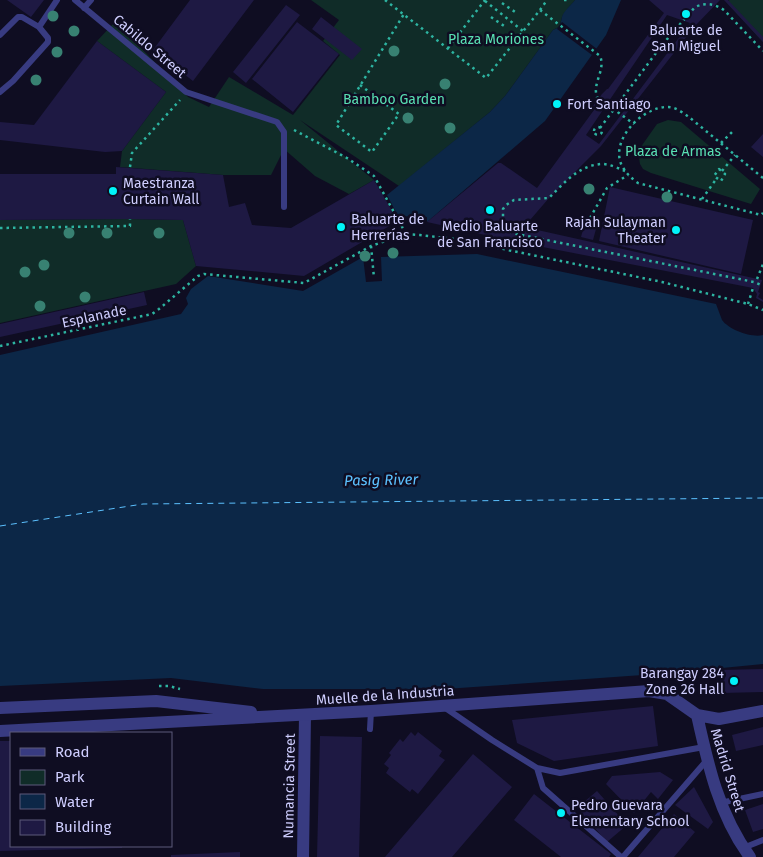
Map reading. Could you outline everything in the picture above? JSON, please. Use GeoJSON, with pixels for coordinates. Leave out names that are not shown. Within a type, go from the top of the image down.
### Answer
{"type":"FeatureCollection","features":[{"type":"Feature","properties":{"kind":"street","name":"Muelle de la Industria"},"geometry":{"type":"LineString","coordinates":[[0,731],[371,711],[649,691],[667,694],[697,715],[719,719],[763,711]]}},
{"type":"Feature","properties":{"kind":"street"},"geometry":{"type":"LineString","coordinates":[[0,708],[156,701],[286,716]]}},
{"type":"Feature","properties":{"kind":"street","name":"Numancia Street"},"geometry":{"type":"LineString","coordinates":[[303,857],[305,715]]}},
{"type":"Feature","properties":{"kind":"street","name":"Madrid Street"},"geometry":{"type":"LineString","coordinates":[[697,715],[720,803],[732,830],[747,852]]}},
{"type":"Feature","properties":{"kind":"lane"},"geometry":{"type":"LineString","coordinates":[[38,27],[57,0]]}},
{"type":"Feature","properties":{"kind":"lane","name":"Cabildo Street"},"geometry":{"type":"LineString","coordinates":[[75,0],[186,92]]}},
{"type":"Feature","properties":{"kind":"lane"},"geometry":{"type":"LineString","coordinates":[[84,8],[91,0]]}},
{"type":"Feature","properties":{"kind":"lane"},"geometry":{"type":"LineString","coordinates":[[0,35],[18,17],[22,17],[38,27],[48,38],[48,42],[13,81],[0,92]]}},
{"type":"Feature","properties":{"kind":"lane"},"geometry":{"type":"LineString","coordinates":[[186,92],[276,122],[284,132],[284,207]]}},
{"type":"Feature","properties":{"kind":"lane"},"geometry":{"type":"LineString","coordinates":[[444,706],[492,740],[537,768],[560,773],[704,747]]}},
{"type":"Feature","properties":{"kind":"lane"},"geometry":{"type":"LineString","coordinates":[[370,729],[371,711]]}},
{"type":"Feature","properties":{"kind":"lane"},"geometry":{"type":"LineString","coordinates":[[537,768],[543,788],[622,857],[708,760]]}},
{"type":"Feature","properties":{"kind":"lane"},"geometry":{"type":"LineString","coordinates":[[720,803],[763,794]]}},
{"type":"Feature","properties":{"kind":"lane"},"geometry":{"type":"LineString","coordinates":[[747,852],[763,840]]}},
{"type":"Feature","properties":{"kind":"path"},"geometry":{"type":"LineString","coordinates":[[385,0],[486,78],[547,0]]}},
{"type":"Feature","properties":{"kind":"path"},"geometry":{"type":"LineString","coordinates":[[390,4],[393,0]]}},
{"type":"Feature","properties":{"kind":"path"},"geometry":{"type":"LineString","coordinates":[[448,48],[485,0],[523,31]]}},
{"type":"Feature","properties":{"kind":"path"},"geometry":{"type":"LineString","coordinates":[[502,2],[518,14]]}},
{"type":"Feature","properties":{"kind":"path"},"geometry":{"type":"LineString","coordinates":[[600,128],[662,45],[690,12],[702,4],[718,6],[724,10],[763,51]]}},
{"type":"Feature","properties":{"kind":"path"},"geometry":{"type":"LineString","coordinates":[[540,10],[600,56],[602,61],[595,86],[595,94],[599,99],[634,124]]}},
{"type":"Feature","properties":{"kind":"path"},"geometry":{"type":"LineString","coordinates":[[360,85],[399,114],[372,152],[336,125],[360,85],[404,14]]}},
{"type":"Feature","properties":{"kind":"path"},"geometry":{"type":"LineString","coordinates":[[492,16],[507,28]]}},
{"type":"Feature","properties":{"kind":"path"},"geometry":{"type":"LineString","coordinates":[[130,167],[132,154],[186,92]]}},
{"type":"Feature","properties":{"kind":"path"},"geometry":{"type":"LineString","coordinates":[[763,178],[689,117],[679,110],[670,107],[657,108],[645,114],[624,135],[620,149],[621,164],[628,176],[638,183],[761,215],[763,213]]}},
{"type":"Feature","properties":{"kind":"path"},"geometry":{"type":"LineString","coordinates":[[276,122],[338,153],[374,176],[406,234],[455,239],[662,282],[748,304],[763,310]]}},
{"type":"Feature","properties":{"kind":"path"},"geometry":{"type":"LineString","coordinates":[[721,144],[734,130]]}},
{"type":"Feature","properties":{"kind":"path"},"geometry":{"type":"LineString","coordinates":[[702,199],[717,178],[720,181],[725,174],[722,171],[735,155]]}},
{"type":"Feature","properties":{"kind":"path"},"geometry":{"type":"LineString","coordinates":[[625,170],[603,164],[582,168],[568,178],[549,198],[509,202],[503,209],[503,222],[512,234],[744,280],[763,286]]}},
{"type":"Feature","properties":{"kind":"path"},"geometry":{"type":"LineString","coordinates":[[590,218],[607,188],[628,176]]}},
{"type":"Feature","properties":{"kind":"path"},"geometry":{"type":"LineString","coordinates":[[0,228],[130,226],[130,218]]}},
{"type":"Feature","properties":{"kind":"path","name":"Esplanade"},"geometry":{"type":"LineString","coordinates":[[0,346],[152,314],[198,276],[204,274],[304,283],[371,246],[406,234]]}},
{"type":"Feature","properties":{"kind":"path"},"geometry":{"type":"LineString","coordinates":[[371,246],[374,278]]}},
{"type":"Feature","properties":{"kind":"path"},"geometry":{"type":"LineString","coordinates":[[757,278],[763,264]]}},
{"type":"Feature","properties":{"kind":"path"},"geometry":{"type":"LineString","coordinates":[[748,304],[753,288]]}},
{"type":"Feature","properties":{"kind":"green space"},"geometry":{"type":"Polygon","coordinates":[[[311,0],[575,0],[563,15],[559,26],[553,30],[505,96],[490,112],[399,186],[300,120],[374,180],[349,194],[315,176],[284,149],[271,175],[223,175],[120,167],[122,151],[166,92],[97,41],[113,24],[144,51],[188,97],[209,107],[229,77],[293,115],[340,55],[323,41],[339,20],[311,0]]]}},
{"type":"Feature","properties":{"kind":"green space"},"geometry":{"type":"Polygon","coordinates":[[[729,0],[763,0],[763,42],[728,4],[729,0]]]}},
{"type":"Feature","properties":{"kind":"green space","name":"Plaza de Armas"},"geometry":{"type":"Polygon","coordinates":[[[668,120],[681,122],[760,189],[751,204],[643,169],[640,164],[638,151],[657,124],[668,120]]]}},
{"type":"Feature","properties":{"kind":"green space"},"geometry":{"type":"Polygon","coordinates":[[[0,220],[183,220],[196,266],[176,284],[0,323],[0,220]]]}},
{"type":"Feature","properties":{"kind":"water"},"geometry":{"type":"Polygon","coordinates":[[[575,0],[621,0],[606,35],[545,121],[427,222],[427,217],[398,216],[387,195],[490,112],[505,96],[553,30],[559,26],[564,13],[575,0]]]}},
{"type":"Feature","properties":{"kind":"water","name":"Pasig River"},"geometry":{"type":"Polygon","coordinates":[[[477,254],[716,304],[725,324],[747,334],[763,335],[763,664],[671,673],[445,689],[263,689],[171,678],[0,686],[0,355],[181,314],[188,304],[186,298],[191,289],[208,276],[303,291],[363,257],[366,282],[382,281],[381,257],[477,254]]]}},
{"type":"Feature","properties":{"kind":"pier"},"geometry":{"type":"Polygon","coordinates":[[[562,22],[597,49],[592,55],[557,29],[562,22]]]}},
{"type":"Feature","properties":{"kind":"building"},"geometry":{"type":"Polygon","coordinates":[[[7,0],[44,0],[31,17],[7,0]]]}},
{"type":"Feature","properties":{"kind":"building"},"geometry":{"type":"Polygon","coordinates":[[[190,0],[254,0],[193,81],[153,50],[190,0]]]}},
{"type":"Feature","properties":{"kind":"building"},"geometry":{"type":"Polygon","coordinates":[[[649,0],[720,0],[695,26],[601,146],[549,198],[524,227],[762,280],[758,297],[763,302],[756,298],[757,294],[753,288],[517,242],[427,222],[498,163],[501,163],[537,188],[594,110],[592,109],[593,106],[608,89],[664,13],[649,0]],[[667,15],[586,135],[599,144],[690,23],[667,15]]]}},
{"type":"Feature","properties":{"kind":"building"},"geometry":{"type":"Polygon","coordinates":[[[724,0],[728,0],[763,37],[763,42],[724,0]]]}},
{"type":"Feature","properties":{"kind":"building"},"geometry":{"type":"Polygon","coordinates":[[[286,5],[300,15],[246,83],[233,72],[286,5]]]}},
{"type":"Feature","properties":{"kind":"building"},"geometry":{"type":"Polygon","coordinates":[[[321,17],[362,49],[352,60],[312,29],[321,17]]]}},
{"type":"Feature","properties":{"kind":"building"},"geometry":{"type":"Polygon","coordinates":[[[297,22],[339,54],[293,112],[252,79],[297,22]]]}},
{"type":"Feature","properties":{"kind":"building"},"geometry":{"type":"Polygon","coordinates":[[[97,41],[166,92],[122,151],[105,152],[0,140],[0,122],[34,125],[97,41]]]}},
{"type":"Feature","properties":{"kind":"building"},"geometry":{"type":"Polygon","coordinates":[[[763,134],[763,157],[751,147],[763,134]]]}},
{"type":"Feature","properties":{"kind":"building"},"geometry":{"type":"Polygon","coordinates":[[[116,167],[223,175],[229,207],[245,203],[252,225],[291,228],[374,180],[398,221],[304,276],[196,266],[183,220],[0,220],[0,174],[116,174],[116,167]]]}},
{"type":"Feature","properties":{"kind":"building","name":"Rajah Sulayman Theater"},"geometry":{"type":"Polygon","coordinates":[[[610,187],[753,220],[741,274],[599,241],[610,187]]]}},
{"type":"Feature","properties":{"kind":"building"},"geometry":{"type":"Polygon","coordinates":[[[584,226],[596,229],[593,240],[581,237],[584,226]]]}},
{"type":"Feature","properties":{"kind":"building"},"geometry":{"type":"Polygon","coordinates":[[[144,292],[147,305],[0,337],[0,324],[144,292]]]}},
{"type":"Feature","properties":{"kind":"building","name":"Barangay 284 Zone 26 Hall"},"geometry":{"type":"Polygon","coordinates":[[[763,669],[763,692],[721,693],[720,670],[763,669]]]}},
{"type":"Feature","properties":{"kind":"building"},"geometry":{"type":"Polygon","coordinates":[[[653,706],[658,746],[554,761],[517,743],[512,720],[653,706]]]}},
{"type":"Feature","properties":{"kind":"building"},"geometry":{"type":"Polygon","coordinates":[[[763,727],[763,745],[736,751],[732,735],[763,727]]]}},
{"type":"Feature","properties":{"kind":"building"},"geometry":{"type":"Polygon","coordinates":[[[411,732],[415,736],[418,732],[442,751],[439,756],[445,760],[418,794],[412,789],[410,792],[386,773],[389,768],[384,764],[391,755],[389,753],[400,739],[403,742],[411,732]]]}},
{"type":"Feature","properties":{"kind":"building"},"geometry":{"type":"Polygon","coordinates":[[[320,736],[362,737],[359,857],[317,857],[320,736]]]}},
{"type":"Feature","properties":{"kind":"building"},"geometry":{"type":"Polygon","coordinates":[[[0,741],[10,741],[10,847],[122,847],[122,848],[0,851],[0,741]]]}},
{"type":"Feature","properties":{"kind":"building"},"geometry":{"type":"Polygon","coordinates":[[[473,754],[512,787],[452,857],[385,857],[473,754]]]}},
{"type":"Feature","properties":{"kind":"building"},"geometry":{"type":"Polygon","coordinates":[[[660,772],[673,780],[658,799],[651,792],[634,813],[606,784],[612,776],[660,772]]]}},
{"type":"Feature","properties":{"kind":"building"},"geometry":{"type":"Polygon","coordinates":[[[694,787],[713,822],[708,829],[675,805],[694,787]]]}},
{"type":"Feature","properties":{"kind":"building"},"geometry":{"type":"Polygon","coordinates":[[[597,791],[627,825],[607,842],[577,808],[597,791]]]}},
{"type":"Feature","properties":{"kind":"building"},"geometry":{"type":"Polygon","coordinates":[[[534,794],[611,854],[609,857],[561,857],[514,820],[534,794]]]}},
{"type":"Feature","properties":{"kind":"building"},"geometry":{"type":"Polygon","coordinates":[[[763,804],[763,829],[753,832],[745,810],[763,804]]]}},
{"type":"Feature","properties":{"kind":"building"},"geometry":{"type":"Polygon","coordinates":[[[674,814],[695,832],[674,857],[638,857],[674,814]]]}},
{"type":"Feature","properties":{"kind":"building"},"geometry":{"type":"Polygon","coordinates":[[[240,852],[240,857],[171,857],[171,855],[240,852]]]}},
{"type":"Feature","properties":{"kind":"ferry route"},"geometry":{"type":"LineString","coordinates":[[0,526],[143,504],[763,498]]}},
{"type":"Feature","properties":{"kind":"place","name":"Baluarte de San Miguel"},"geometry":{"type":"Point","coordinates":[686,14]}},
{"type":"Feature","properties":{"kind":"place","name":"Fort Santiago"},"geometry":{"type":"Point","coordinates":[557,104]}},
{"type":"Feature","properties":{"kind":"place","name":"Maestranza Curtain Wall"},"geometry":{"type":"Point","coordinates":[113,191]}},
{"type":"Feature","properties":{"kind":"place","name":"Medio Baluarte de San Francisco"},"geometry":{"type":"Point","coordinates":[490,210]}},
{"type":"Feature","properties":{"kind":"place","name":"Baluarte de Herrerías"},"geometry":{"type":"Point","coordinates":[341,227]}},
{"type":"Feature","properties":{"kind":"place","name":"Rajah Sulayman Theater"},"geometry":{"type":"Point","coordinates":[676,230]}},
{"type":"Feature","properties":{"kind":"place","name":"Barangay 284 Zone 26 Hall"},"geometry":{"type":"Point","coordinates":[734,681]}},
{"type":"Feature","properties":{"kind":"place","name":"Pedro Guevara Elementary School"},"geometry":{"type":"Point","coordinates":[561,813]}},
{"type":"Feature","properties":{"kind":"park label","name":"Plaza Moriones"},"geometry":{"type":"Point","coordinates":[496,39]}},
{"type":"Feature","properties":{"kind":"park label","name":"Bamboo Garden"},"geometry":{"type":"Point","coordinates":[394,99]}}]}
